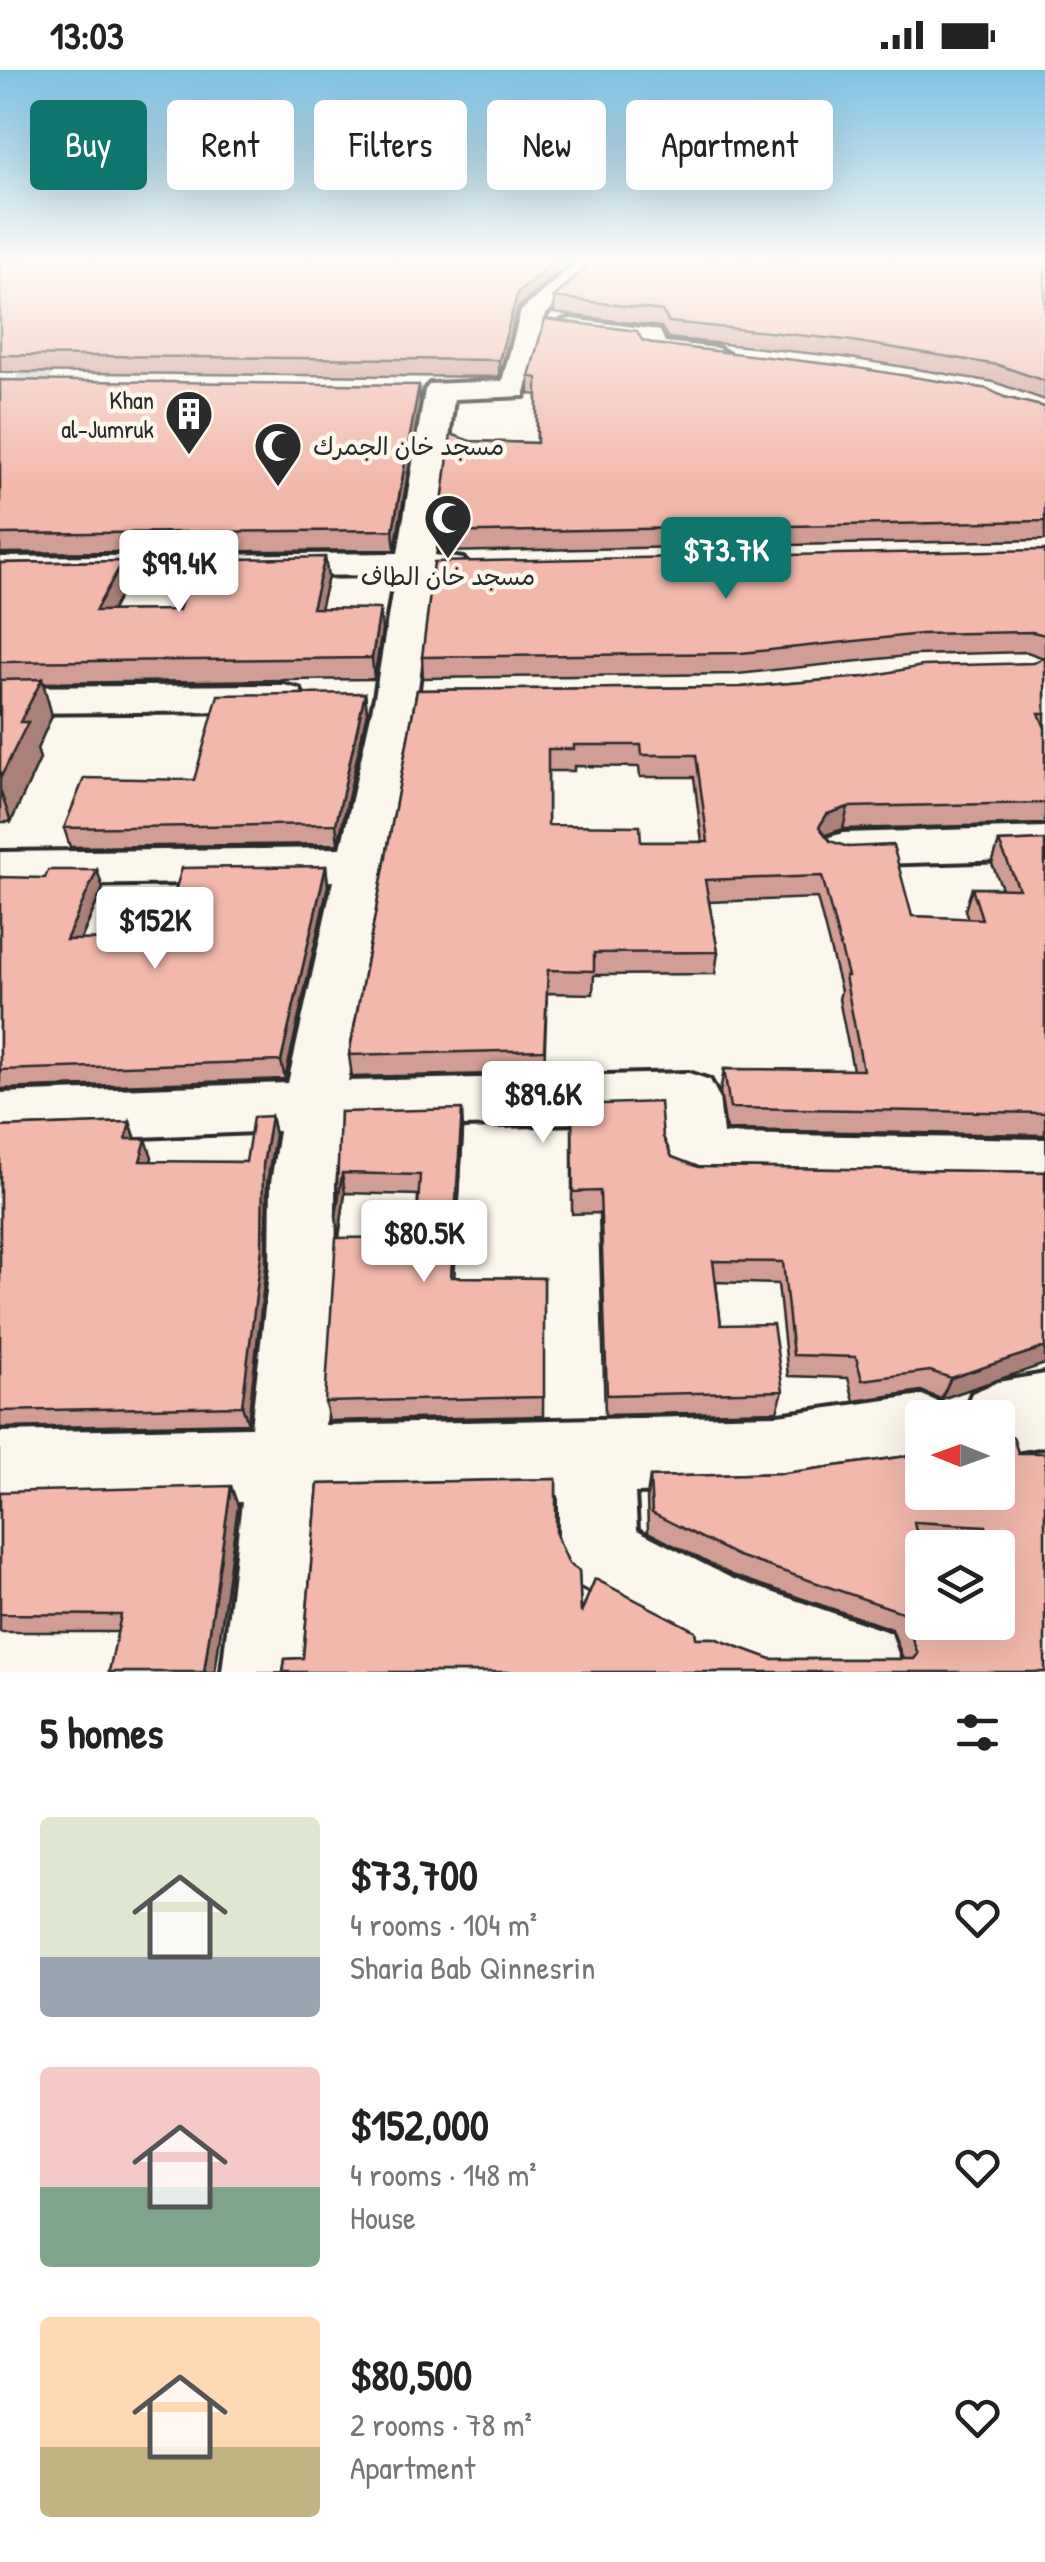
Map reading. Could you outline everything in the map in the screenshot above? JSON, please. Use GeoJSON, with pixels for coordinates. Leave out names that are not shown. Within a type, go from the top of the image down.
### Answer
{"type":"FeatureCollection","features":[{"type":"Feature","properties":{"kind":"street"},"geometry":{"type":"LineString","coordinates":[[264,1672],[303,1266],[303,1183],[313,1106],[360,864],[376,697],[416,567],[421,389],[514,390],[528,336]]}},
{"type":"Feature","properties":{"kind":"street"},"geometry":{"type":"LineString","coordinates":[[640,336],[650,337],[654,349],[749,360]]}},
{"type":"Feature","properties":{"kind":"street"},"geometry":{"type":"LineString","coordinates":[[0,568],[366,562],[416,567],[492,566]]}},
{"type":"Feature","properties":{"kind":"street"},"geometry":{"type":"LineString","coordinates":[[0,700],[376,697]]}},
{"type":"Feature","properties":{"kind":"street"},"geometry":{"type":"LineString","coordinates":[[843,849],[1045,844]]}},
{"type":"Feature","properties":{"kind":"street"},"geometry":{"type":"LineString","coordinates":[[0,869],[360,864]]}},
{"type":"Feature","properties":{"kind":"street"},"geometry":{"type":"LineString","coordinates":[[0,1118],[689,1097],[696,1159],[1045,1166]]}},
{"type":"Feature","properties":{"kind":"street"},"geometry":{"type":"LineString","coordinates":[[1015,1415],[1045,1410]]}},
{"type":"Feature","properties":{"kind":"street"},"geometry":{"type":"LineString","coordinates":[[0,1470],[778,1452],[905,1434]]}},
{"type":"Feature","properties":{"kind":"street"},"geometry":{"type":"LineString","coordinates":[[596,1456],[599,1553],[716,1614],[861,1663],[862,1672]]}},
{"type":"Feature","properties":{"kind":"building"},"geometry":{"type":"Polygon","coordinates":[[[0,336],[506,336],[499,360],[0,355],[0,336]]]}},
{"type":"Feature","properties":{"kind":"building"},"geometry":{"type":"Polygon","coordinates":[[[540,336],[640,336],[655,344],[845,366],[988,389],[1045,407],[1045,521],[438,533],[451,434],[470,441],[537,443],[537,378],[529,376],[540,336]]]}},
{"type":"Feature","properties":{"kind":"building"},"geometry":{"type":"Polygon","coordinates":[[[804,336],[1045,336],[1045,381],[998,365],[804,336]]]}},
{"type":"Feature","properties":{"kind":"building","name":"Khan al-Jumruk"},"geometry":{"type":"Polygon","coordinates":[[[0,380],[419,385],[393,530],[0,534],[0,380]]]}},
{"type":"Feature","properties":{"kind":"building"},"geometry":{"type":"Polygon","coordinates":[[[1045,550],[1045,635],[921,634],[741,653],[422,657],[434,562],[1045,550]]]}},
{"type":"Feature","properties":{"kind":"building"},"geometry":{"type":"Polygon","coordinates":[[[325,557],[312,608],[380,609],[372,658],[0,662],[0,563],[123,561],[95,611],[179,610],[196,560],[325,557]]]}},
{"type":"Feature","properties":{"kind":"building"},"geometry":{"type":"Polygon","coordinates":[[[1045,657],[1045,713],[1039,713],[1045,728],[1045,803],[848,807],[827,814],[819,827],[830,841],[848,847],[893,845],[912,916],[982,919],[972,888],[1019,889],[999,842],[1045,840],[1045,1113],[730,1108],[724,1069],[863,1070],[848,976],[822,876],[705,880],[718,952],[594,953],[594,971],[548,970],[544,1050],[349,1055],[417,690],[741,687],[865,677],[922,666],[1034,663],[1045,657]],[[641,745],[548,749],[548,825],[640,826],[641,842],[708,842],[696,755],[642,755],[641,745]]]}},
{"type":"Feature","properties":{"kind":"building"},"geometry":{"type":"Polygon","coordinates":[[[42,679],[20,722],[28,722],[0,779],[0,680],[42,679]]]}},
{"type":"Feature","properties":{"kind":"building"},"geometry":{"type":"Polygon","coordinates":[[[365,693],[336,824],[64,828],[84,778],[194,780],[218,695],[365,693]]]}},
{"type":"Feature","properties":{"kind":"building"},"geometry":{"type":"Polygon","coordinates":[[[326,866],[281,1061],[0,1070],[0,877],[45,878],[48,870],[97,870],[66,940],[150,939],[158,920],[166,921],[182,868],[326,866]]]}},
{"type":"Feature","properties":{"kind":"building"},"geometry":{"type":"Polygon","coordinates":[[[660,1102],[663,1137],[672,1157],[698,1167],[1045,1172],[1045,1347],[951,1378],[930,1371],[862,1380],[856,1357],[793,1355],[783,1262],[713,1261],[721,1325],[773,1324],[783,1391],[607,1395],[600,1191],[573,1192],[572,1105],[660,1102]]]}},
{"type":"Feature","properties":{"kind":"building"},"geometry":{"type":"Polygon","coordinates":[[[462,1109],[451,1277],[544,1278],[544,1397],[325,1402],[336,1238],[416,1237],[420,1175],[342,1173],[336,1216],[340,1112],[462,1109]]]}},
{"type":"Feature","properties":{"kind":"building"},"geometry":{"type":"Polygon","coordinates":[[[271,1116],[263,1165],[262,1248],[242,1406],[0,1411],[0,1127],[130,1122],[126,1139],[146,1139],[140,1161],[246,1162],[253,1117],[271,1116]]]}},
{"type":"Feature","properties":{"kind":"building"},"geometry":{"type":"Polygon","coordinates":[[[1015,1443],[1018,1453],[1045,1453],[1045,1672],[283,1672],[285,1659],[303,1658],[318,1484],[556,1479],[556,1534],[569,1564],[579,1571],[581,1613],[595,1579],[695,1631],[696,1638],[714,1638],[771,1659],[914,1659],[918,1654],[913,1640],[1015,1640],[1015,1530],[914,1522],[916,1530],[905,1530],[905,1620],[902,1612],[738,1556],[652,1513],[650,1477],[785,1473],[905,1456],[905,1510],[1015,1510],[1015,1443]]]}},
{"type":"Feature","properties":{"kind":"building"},"geometry":{"type":"Polygon","coordinates":[[[231,1486],[204,1672],[109,1672],[121,1615],[0,1614],[0,1492],[231,1486]]]}},
{"type":"Feature","properties":{"kind":"tunnel"},"geometry":{"type":"LineString","coordinates":[[2,423],[62,336]]}},
{"type":"Feature","properties":{"kind":"tunnel"},"geometry":{"type":"LineString","coordinates":[[0,425],[3,420]]}},
{"type":"Feature","properties":{"kind":"place","name":"Khan al-Jumruk"},"geometry":{"type":"Point","coordinates":[189,456]}},
{"type":"Feature","properties":{"kind":"place","name":"مسجد خان الجمرك"},"geometry":{"type":"Point","coordinates":[278,488]}},
{"type":"Feature","properties":{"kind":"place","name":"مسجد خان الطاف"},"geometry":{"type":"Point","coordinates":[448,560]}}]}
